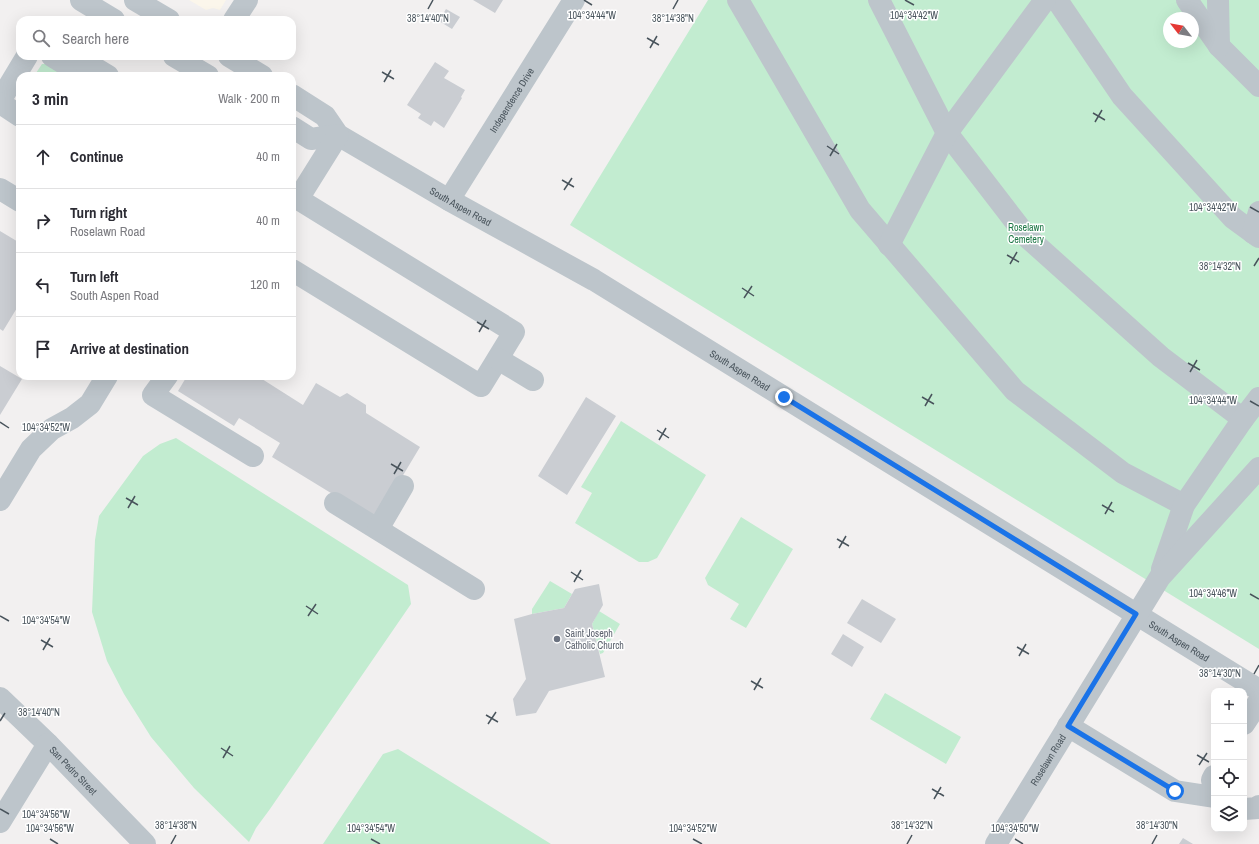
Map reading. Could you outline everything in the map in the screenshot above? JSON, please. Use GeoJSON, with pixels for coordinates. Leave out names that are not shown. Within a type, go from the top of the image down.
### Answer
{"type":"FeatureCollection","features":[{"type":"Feature","properties":{"kind":"street"},"geometry":{"type":"LineString","coordinates":[[80,0],[107,16]]}},
{"type":"Feature","properties":{"kind":"street"},"geometry":{"type":"LineString","coordinates":[[135,0],[162,16]]}},
{"type":"Feature","properties":{"kind":"street"},"geometry":{"type":"LineString","coordinates":[[237,16],[247,0]]}},
{"type":"Feature","properties":{"kind":"street","name":"Independence Drive"},"geometry":{"type":"LineString","coordinates":[[449,200],[574,0]]}},
{"type":"Feature","properties":{"kind":"street"},"geometry":{"type":"LineString","coordinates":[[738,0],[860,210],[1015,391],[1122,473],[1184,505]]}},
{"type":"Feature","properties":{"kind":"street"},"geometry":{"type":"LineString","coordinates":[[879,0],[947,133],[1027,237],[1161,358],[1243,419]]}},
{"type":"Feature","properties":{"kind":"street"},"geometry":{"type":"LineString","coordinates":[[889,244],[947,133],[1045,0]]}},
{"type":"Feature","properties":{"kind":"street"},"geometry":{"type":"LineString","coordinates":[[1057,0],[1122,96],[1233,218],[1256,235],[1259,212]]}},
{"type":"Feature","properties":{"kind":"street"},"geometry":{"type":"LineString","coordinates":[[1187,0],[1219,46],[1259,86]]}},
{"type":"Feature","properties":{"kind":"street"},"geometry":{"type":"LineString","coordinates":[[1218,0],[1219,46]]}},
{"type":"Feature","properties":{"kind":"street"},"geometry":{"type":"LineString","coordinates":[[19,72],[25,60]]}},
{"type":"Feature","properties":{"kind":"street"},"geometry":{"type":"LineString","coordinates":[[59,60],[78,72]]}},
{"type":"Feature","properties":{"kind":"street"},"geometry":{"type":"LineString","coordinates":[[82,60],[101,72]]}},
{"type":"Feature","properties":{"kind":"street"},"geometry":{"type":"LineString","coordinates":[[181,60],[201,72]]}},
{"type":"Feature","properties":{"kind":"street"},"geometry":{"type":"LineString","coordinates":[[236,60],[255,72]]}},
{"type":"Feature","properties":{"kind":"street"},"geometry":{"type":"LineString","coordinates":[[1236,63],[1259,67]]}},
{"type":"Feature","properties":{"kind":"street"},"geometry":{"type":"LineString","coordinates":[[16,79],[7,98],[16,110]]}},
{"type":"Feature","properties":{"kind":"street","name":"South Aspen Road"},"geometry":{"type":"LineString","coordinates":[[296,98],[325,116],[338,135],[449,200],[594,280],[1259,690]]}},
{"type":"Feature","properties":{"kind":"street"},"geometry":{"type":"LineString","coordinates":[[296,130],[311,139],[338,135]]}},
{"type":"Feature","properties":{"kind":"street"},"geometry":{"type":"LineString","coordinates":[[296,198],[338,135]]}},
{"type":"Feature","properties":{"kind":"street"},"geometry":{"type":"LineString","coordinates":[[0,189],[16,199]]}},
{"type":"Feature","properties":{"kind":"street"},"geometry":{"type":"LineString","coordinates":[[296,200],[514,332],[481,386],[296,272]]}},
{"type":"Feature","properties":{"kind":"street"},"geometry":{"type":"LineString","coordinates":[[498,359],[533,380]]}},
{"type":"Feature","properties":{"kind":"street"},"geometry":{"type":"LineString","coordinates":[[0,500],[31,449],[52,429],[72,418],[90,404],[105,380]]}},
{"type":"Feature","properties":{"kind":"street"},"geometry":{"type":"LineString","coordinates":[[163,380],[153,395],[253,456]]}},
{"type":"Feature","properties":{"kind":"street"},"geometry":{"type":"LineString","coordinates":[[1160,577],[1184,505],[1259,398]]}},
{"type":"Feature","properties":{"kind":"street"},"geometry":{"type":"LineString","coordinates":[[1160,577],[1259,468]]}},
{"type":"Feature","properties":{"kind":"street"},"geometry":{"type":"LineString","coordinates":[[378,529],[403,486]]}},
{"type":"Feature","properties":{"kind":"street"},"geometry":{"type":"LineString","coordinates":[[335,503],[474,589]]}},
{"type":"Feature","properties":{"kind":"street","name":"Roselawn Road"},"geometry":{"type":"LineString","coordinates":[[996,844],[1160,577]]}},
{"type":"Feature","properties":{"kind":"street","name":"San Pedro Street"},"geometry":{"type":"LineString","coordinates":[[0,698],[48,744],[145,844]]}},
{"type":"Feature","properties":{"kind":"street"},"geometry":{"type":"LineString","coordinates":[[1247,719],[1259,701]]}},
{"type":"Feature","properties":{"kind":"street"},"geometry":{"type":"LineString","coordinates":[[1068,726],[1175,791],[1211,797]]}},
{"type":"Feature","properties":{"kind":"street"},"geometry":{"type":"LineString","coordinates":[[0,822],[48,744]]}},
{"type":"Feature","properties":{"kind":"street"},"geometry":{"type":"LineString","coordinates":[[1247,809],[1258,808],[1259,806]]}},
{"type":"Feature","properties":{"kind":"shaded area"},"geometry":{"type":"Polygon","coordinates":[[[189,0],[226,0],[220,10],[213,8],[206,10],[189,0]]]}},
{"type":"Feature","properties":{"kind":"green space","name":"Roselawn Cemetery"},"geometry":{"type":"Polygon","coordinates":[[[708,0],[1259,0],[1259,649],[570,225],[708,0]]]}},
{"type":"Feature","properties":{"kind":"green space"},"geometry":{"type":"Polygon","coordinates":[[[42,64],[48,64],[60,69],[58,72],[37,72],[42,64]]]}},
{"type":"Feature","properties":{"kind":"green space"},"geometry":{"type":"Polygon","coordinates":[[[621,421],[706,475],[657,558],[648,562],[639,562],[575,523],[592,493],[581,487],[621,421]]]}},
{"type":"Feature","properties":{"kind":"green space"},"geometry":{"type":"Polygon","coordinates":[[[176,438],[408,585],[411,604],[256,828],[249,842],[194,788],[151,737],[124,694],[107,661],[92,612],[95,540],[99,516],[143,456],[160,444],[176,438]]]}},
{"type":"Feature","properties":{"kind":"green space"},"geometry":{"type":"Polygon","coordinates":[[[741,517],[793,549],[746,628],[730,619],[739,604],[708,585],[705,578],[741,517]]]}},
{"type":"Feature","properties":{"kind":"green space"},"geometry":{"type":"Polygon","coordinates":[[[550,581],[572,594],[564,608],[532,614],[532,609],[550,581]]]}},
{"type":"Feature","properties":{"kind":"green space"},"geometry":{"type":"Polygon","coordinates":[[[599,611],[620,624],[603,653],[600,654],[592,624],[599,611]]]}},
{"type":"Feature","properties":{"kind":"green space"},"geometry":{"type":"Polygon","coordinates":[[[885,693],[961,737],[946,764],[870,719],[885,693]]]}},
{"type":"Feature","properties":{"kind":"green space"},"geometry":{"type":"Polygon","coordinates":[[[398,749],[551,844],[323,844],[383,754],[398,749]]]}},
{"type":"Feature","properties":{"kind":"building"},"geometry":{"type":"Polygon","coordinates":[[[473,0],[503,0],[495,13],[473,0]]]}},
{"type":"Feature","properties":{"kind":"building"},"geometry":{"type":"Polygon","coordinates":[[[446,9],[460,17],[452,29],[439,21],[446,9]]]}},
{"type":"Feature","properties":{"kind":"building"},"geometry":{"type":"Polygon","coordinates":[[[435,62],[449,71],[444,78],[465,90],[461,97],[462,98],[444,128],[434,121],[431,126],[418,118],[421,114],[407,105],[435,62]]]}},
{"type":"Feature","properties":{"kind":"building"},"geometry":{"type":"Polygon","coordinates":[[[0,231],[16,241],[16,310],[3,331],[0,329],[0,231]]]}},
{"type":"Feature","properties":{"kind":"building"},"geometry":{"type":"Polygon","coordinates":[[[0,366],[16,375],[16,380],[21,380],[0,415],[0,366]]]}},
{"type":"Feature","properties":{"kind":"building"},"geometry":{"type":"Polygon","coordinates":[[[185,380],[264,380],[303,405],[316,383],[340,397],[347,393],[366,405],[366,413],[420,447],[378,517],[344,501],[272,457],[280,443],[239,418],[234,426],[178,391],[185,380]]]}},
{"type":"Feature","properties":{"kind":"building"},"geometry":{"type":"Polygon","coordinates":[[[586,397],[616,416],[567,495],[538,476],[586,397]]]}},
{"type":"Feature","properties":{"kind":"building","name":"Saint Joseph Catholic Church"},"geometry":{"type":"Polygon","coordinates":[[[599,584],[603,605],[592,624],[605,677],[549,691],[536,713],[516,716],[513,699],[526,679],[514,619],[564,608],[575,589],[599,584]]]}},
{"type":"Feature","properties":{"kind":"building"},"geometry":{"type":"Polygon","coordinates":[[[862,599],[896,619],[881,643],[847,623],[862,599]]]}},
{"type":"Feature","properties":{"kind":"building"},"geometry":{"type":"Polygon","coordinates":[[[843,634],[864,647],[852,667],[831,654],[843,634]]]}},
{"type":"Feature","properties":{"kind":"building"},"geometry":{"type":"Polygon","coordinates":[[[1183,838],[1193,844],[1179,844],[1183,838]]]}},
{"type":"Feature","properties":{"kind":"place","name":"Saint Joseph Catholic Church"},"geometry":{"type":"Point","coordinates":[557,639]}},
{"type":"Feature","properties":{"kind":"route"},"geometry":{"type":"LineString","coordinates":[[784,397],[1136,614],[1068,726],[1175,791]]}}]}
